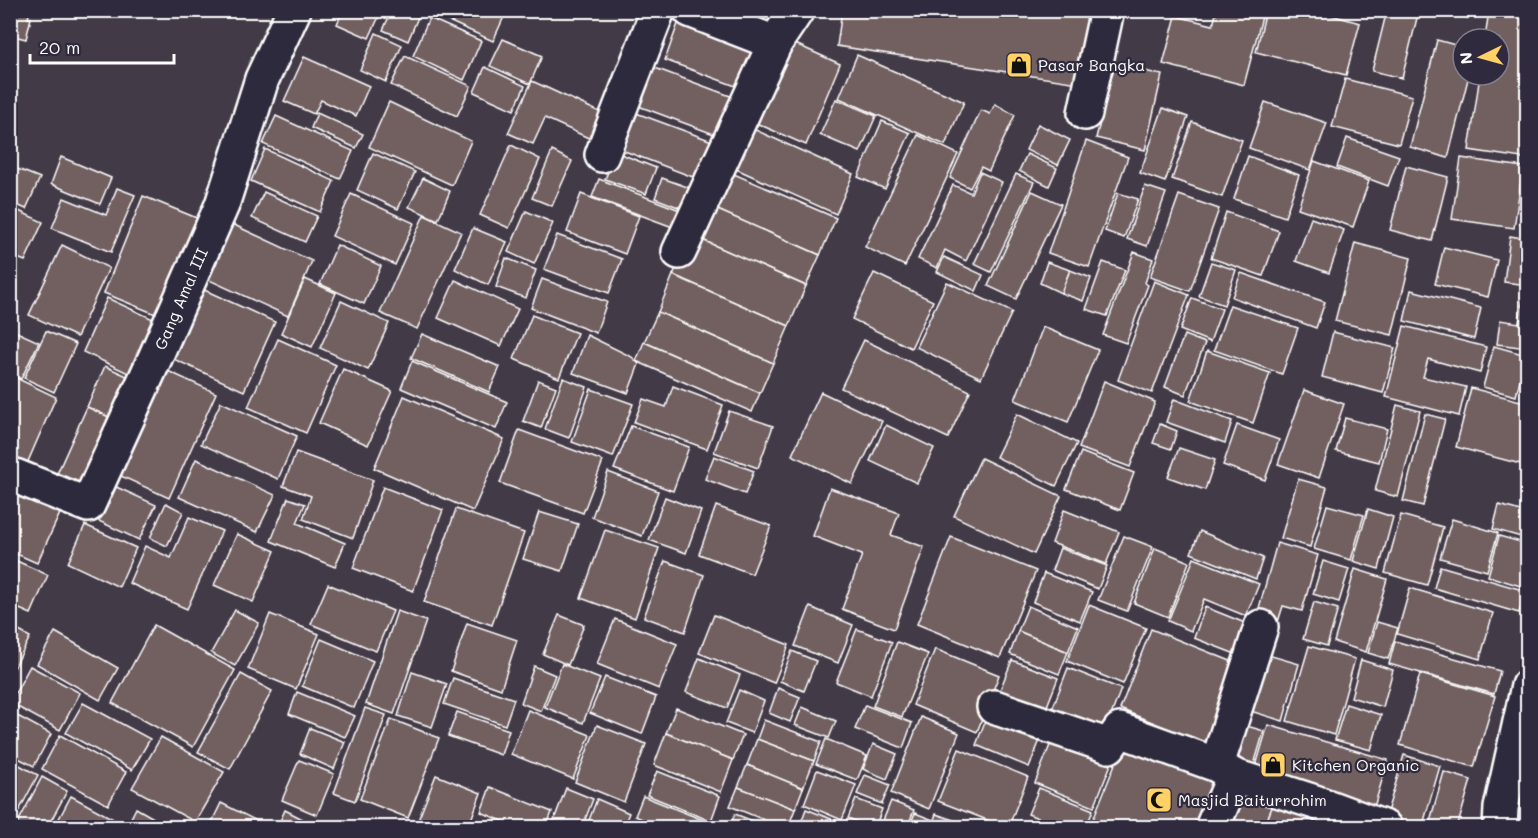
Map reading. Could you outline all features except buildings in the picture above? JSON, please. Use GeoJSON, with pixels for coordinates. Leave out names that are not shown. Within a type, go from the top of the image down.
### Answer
{"type":"FeatureCollection","features":[{"type":"Feature","properties":{"kind":"street","name":"Gang Amal III"},"geometry":{"type":"LineString","coordinates":[[10,474],[88,505],[222,205],[262,79],[294,10]]}},
{"type":"Feature","properties":{"kind":"street"},"geometry":{"type":"LineString","coordinates":[[602,155],[658,10]]}},
{"type":"Feature","properties":{"kind":"street"},"geometry":{"type":"LineString","coordinates":[[690,10],[776,43]]}},
{"type":"Feature","properties":{"kind":"street"},"geometry":{"type":"LineString","coordinates":[[679,252],[776,43],[797,10]]}},
{"type":"Feature","properties":{"kind":"street"},"geometry":{"type":"LineString","coordinates":[[1085,113],[1107,10]]}},
{"type":"Feature","properties":{"kind":"street"},"geometry":{"type":"LineString","coordinates":[[1212,828],[1262,627]]}},
{"type":"Feature","properties":{"kind":"street"},"geometry":{"type":"LineString","coordinates":[[1500,828],[1501,808],[1527,686]]}},
{"type":"Feature","properties":{"kind":"street"},"geometry":{"type":"LineString","coordinates":[[994,707],[1109,746],[1120,730],[1385,828]]}},
{"type":"Feature","properties":{"kind":"place","name":"Pasar Bangka"},"geometry":{"type":"Point","coordinates":[1019,65]}},
{"type":"Feature","properties":{"kind":"place","name":"Kitchen Organic"},"geometry":{"type":"Point","coordinates":[1273,765]}},
{"type":"Feature","properties":{"kind":"place","name":"Masjid Baiturrohim"},"geometry":{"type":"Point","coordinates":[1159,800]}}]}
